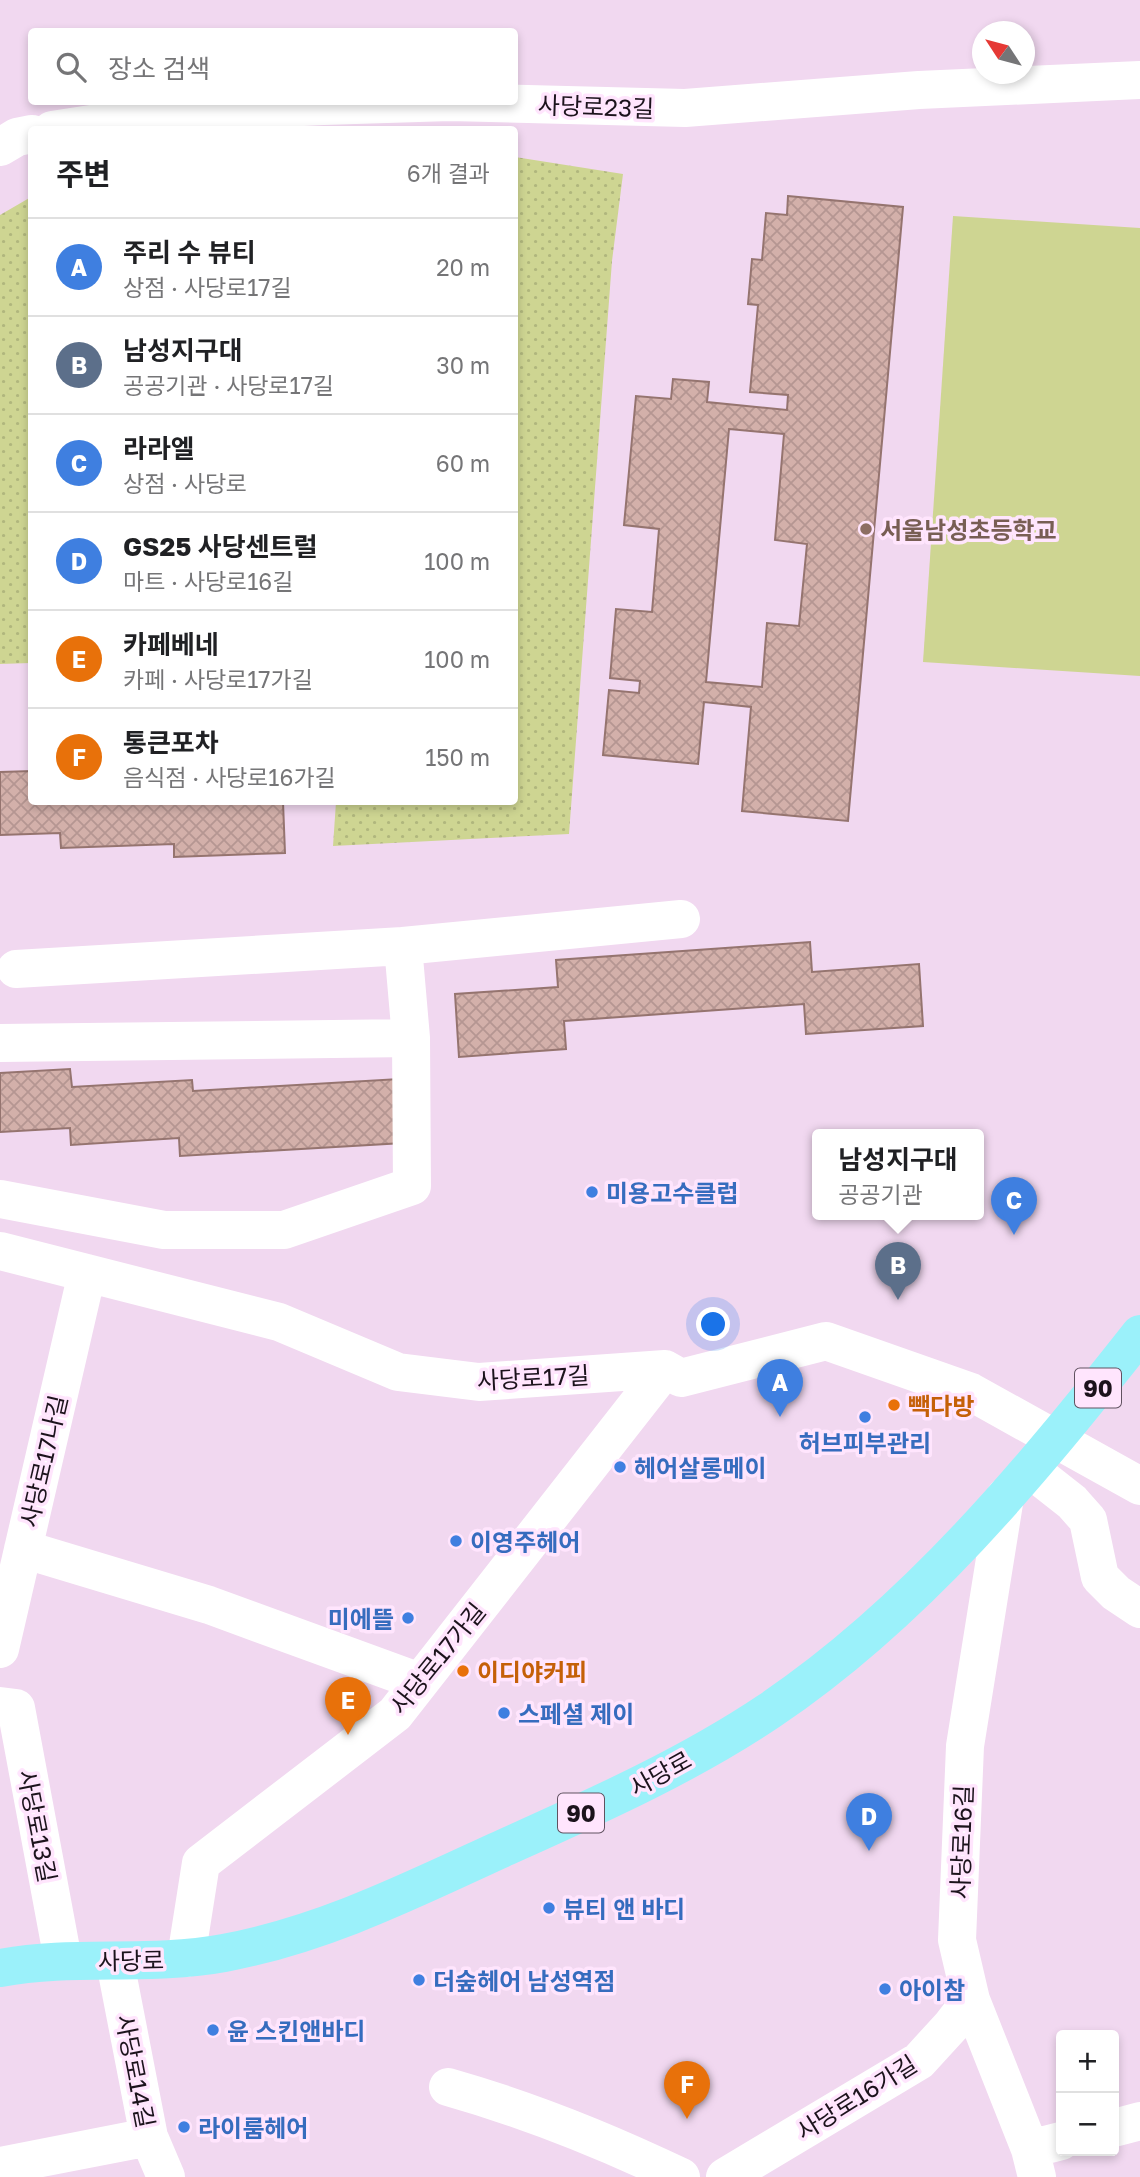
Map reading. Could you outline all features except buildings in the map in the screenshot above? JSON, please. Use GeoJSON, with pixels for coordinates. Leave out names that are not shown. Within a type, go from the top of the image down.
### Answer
{"type":"FeatureCollection","features":[{"type":"Feature","properties":{"kind":"main road","name":"사당로"},"geometry":{"type":"LineString","coordinates":[[0,1968],[64,1960],[115,1962],[186,1958],[223,1953],[330,1925],[644,1784],[769,1711],[876,1629],[968,1537],[1056,1441],[1140,1335]]}},
{"type":"Feature","properties":{"kind":"street","name":"사당로23길"},"geometry":{"type":"LineString","coordinates":[[518,104],[685,108],[919,90],[1140,80]]}},
{"type":"Feature","properties":{"kind":"street","name":"사당로23길"},"geometry":{"type":"LineString","coordinates":[[78,126],[149,115],[355,105]]}},
{"type":"Feature","properties":{"kind":"street"},"geometry":{"type":"LineString","coordinates":[[0,147],[16,137],[28,135]]}},
{"type":"Feature","properties":{"kind":"street"},"geometry":{"type":"LineString","coordinates":[[16,969],[403,946],[681,919]]}},
{"type":"Feature","properties":{"kind":"street"},"geometry":{"type":"LineString","coordinates":[[0,1199],[164,1230],[284,1230],[412,1185],[411,1038],[403,946]]}},
{"type":"Feature","properties":{"kind":"street"},"geometry":{"type":"LineString","coordinates":[[0,1042],[411,1038]]}},
{"type":"Feature","properties":{"kind":"street","name":"사당로17길"},"geometry":{"type":"LineString","coordinates":[[0,1251],[279,1322],[398,1372],[479,1382],[665,1369],[681,1378],[826,1341],[971,1392],[1140,1486]]}},
{"type":"Feature","properties":{"kind":"street","name":"사당로17나길"},"geometry":{"type":"LineString","coordinates":[[0,1649],[86,1273]]}},
{"type":"Feature","properties":{"kind":"street","name":"사당로17가길"},"geometry":{"type":"LineString","coordinates":[[186,1958],[201,1863],[394,1714],[665,1369]]}},
{"type":"Feature","properties":{"kind":"street"},"geometry":{"type":"LineString","coordinates":[[1030,1469],[1072,1502],[1088,1520],[1100,1577],[1116,1593],[1140,1609]]}},
{"type":"Feature","properties":{"kind":"street","name":"사당로16길"},"geometry":{"type":"LineString","coordinates":[[1005,1497],[965,1746],[957,1940],[971,2000],[1043,2156]]}},
{"type":"Feature","properties":{"kind":"street"},"geometry":{"type":"LineString","coordinates":[[23,1549],[209,1605],[420,1682]]}},
{"type":"Feature","properties":{"kind":"street","name":"사당로13길"},"geometry":{"type":"LineString","coordinates":[[0,1706],[16,1708],[64,1960]]}},
{"type":"Feature","properties":{"kind":"street","name":"사당로14길"},"geometry":{"type":"LineString","coordinates":[[115,1962],[149,2137],[166,2177]]}},
{"type":"Feature","properties":{"kind":"street","name":"사당로16가길"},"geometry":{"type":"LineString","coordinates":[[725,2177],[919,2060],[971,2000]]}},
{"type":"Feature","properties":{"kind":"street"},"geometry":{"type":"LineString","coordinates":[[449,2087],[495,2100],[613,2144],[681,2177]]}},
{"type":"Feature","properties":{"kind":"street"},"geometry":{"type":"LineString","coordinates":[[1119,2127],[1140,2121]]}},
{"type":"Feature","properties":{"kind":"street"},"geometry":{"type":"LineString","coordinates":[[0,2166],[149,2137]]}},
{"type":"Feature","properties":{"kind":"green space"},"geometry":{"type":"Polygon","coordinates":[[[518,157],[623,174],[612,261],[569,834],[333,846],[336,805],[518,805],[518,157]]]}},
{"type":"Feature","properties":{"kind":"green space"},"geometry":{"type":"Polygon","coordinates":[[[28,199],[28,663],[0,664],[0,215],[28,199]]]}},
{"type":"Feature","properties":{"kind":"green space"},"geometry":{"type":"Polygon","coordinates":[[[953,216],[1140,228],[1140,676],[923,662],[953,216]]]}},
{"type":"Feature","properties":{"kind":"place","name":"서울남성초등학교"},"geometry":{"type":"Point","coordinates":[866,529]}},
{"type":"Feature","properties":{"kind":"place","name":"미용고수클럽"},"geometry":{"type":"Point","coordinates":[592,1192]}},
{"type":"Feature","properties":{"kind":"place","name":"라라엘"},"geometry":{"type":"Point","coordinates":[1014,1235]}},
{"type":"Feature","properties":{"kind":"place","name":"남성지구대"},"geometry":{"type":"Point","coordinates":[898,1300]}},
{"type":"Feature","properties":{"kind":"place","name":"빽다방"},"geometry":{"type":"Point","coordinates":[894,1405]}},
{"type":"Feature","properties":{"kind":"place","name":"주리 수 뷰티"},"geometry":{"type":"Point","coordinates":[780,1417]}},
{"type":"Feature","properties":{"kind":"place","name":"허브피부관리"},"geometry":{"type":"Point","coordinates":[865,1417]}},
{"type":"Feature","properties":{"kind":"place","name":"헤어살롱메이"},"geometry":{"type":"Point","coordinates":[620,1467]}},
{"type":"Feature","properties":{"kind":"place","name":"이영주헤어"},"geometry":{"type":"Point","coordinates":[456,1541]}},
{"type":"Feature","properties":{"kind":"place","name":"미에뜰"},"geometry":{"type":"Point","coordinates":[408,1618]}},
{"type":"Feature","properties":{"kind":"place","name":"이디야커피"},"geometry":{"type":"Point","coordinates":[463,1671]}},
{"type":"Feature","properties":{"kind":"place","name":"스페셜 제이"},"geometry":{"type":"Point","coordinates":[504,1713]}},
{"type":"Feature","properties":{"kind":"place","name":"카페베네"},"geometry":{"type":"Point","coordinates":[348,1735]}},
{"type":"Feature","properties":{"kind":"place","name":"GS25 사당센트럴"},"geometry":{"type":"Point","coordinates":[869,1851]}},
{"type":"Feature","properties":{"kind":"place","name":"뷰티 앤 바디"},"geometry":{"type":"Point","coordinates":[549,1908]}},
{"type":"Feature","properties":{"kind":"place","name":"더숲헤어 남성역점"},"geometry":{"type":"Point","coordinates":[419,1980]}},
{"type":"Feature","properties":{"kind":"place","name":"아이참"},"geometry":{"type":"Point","coordinates":[885,1989]}},
{"type":"Feature","properties":{"kind":"place","name":"윤 스킨앤바디"},"geometry":{"type":"Point","coordinates":[213,2030]}},
{"type":"Feature","properties":{"kind":"place","name":"통큰포차"},"geometry":{"type":"Point","coordinates":[687,2119]}},
{"type":"Feature","properties":{"kind":"place","name":"라이룸헤어"},"geometry":{"type":"Point","coordinates":[184,2127]}}]}
